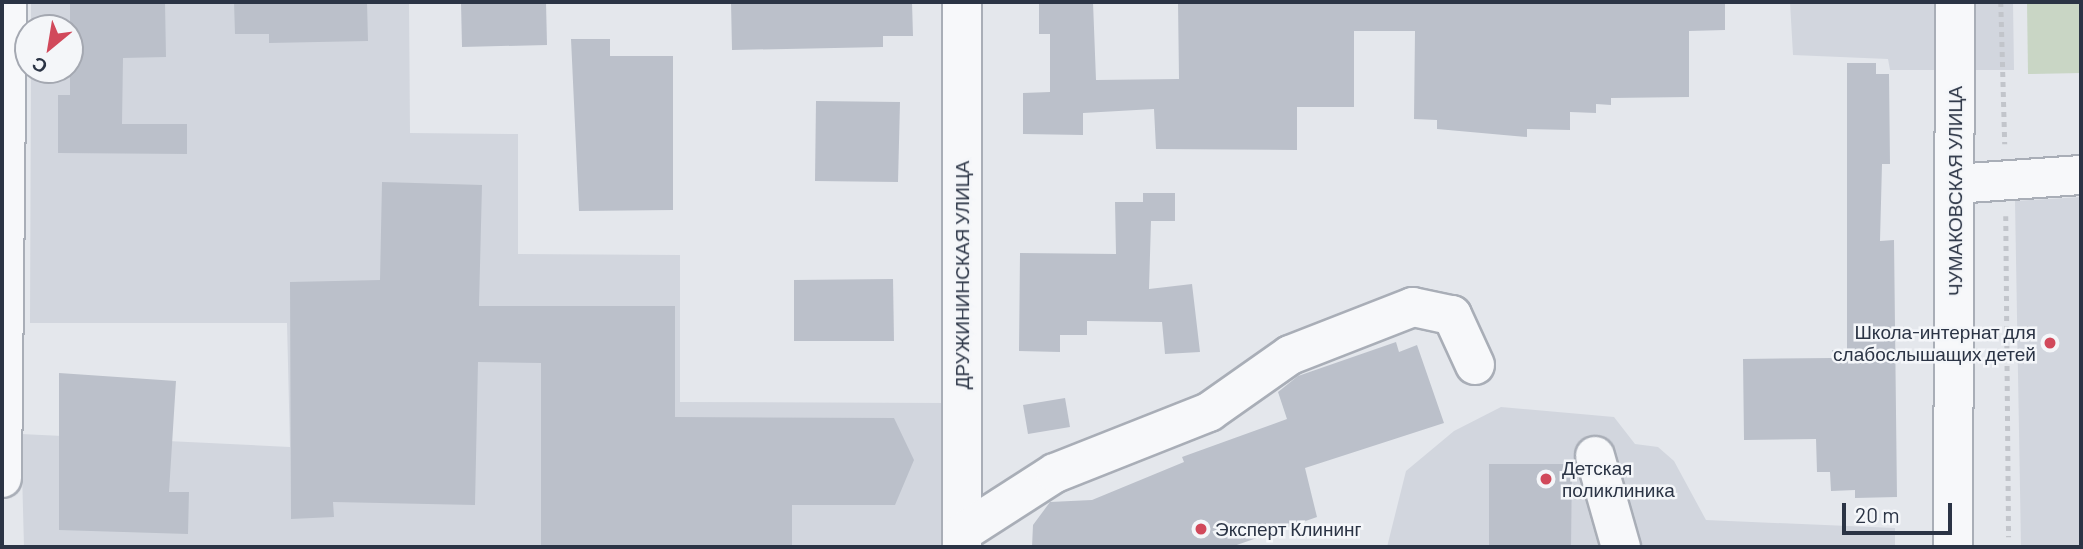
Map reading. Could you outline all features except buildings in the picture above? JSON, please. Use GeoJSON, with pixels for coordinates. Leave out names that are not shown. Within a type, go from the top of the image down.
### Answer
{"type":"FeatureCollection","features":[{"type":"Feature","properties":{"kind":"street"},"geometry":{"type":"LineString","coordinates":[[2,478],[7,2]]}},
{"type":"Feature","properties":{"kind":"street","name":"ДРУЖИНИНСКАЯ УЛИЦА"},"geometry":{"type":"LineString","coordinates":[[962,2],[962,539]]}},
{"type":"Feature","properties":{"kind":"street","name":"ЧУМАКОВСКАЯ УЛИЦА"},"geometry":{"type":"LineString","coordinates":[[1954,547],[1955,2]]}},
{"type":"Feature","properties":{"kind":"street"},"geometry":{"type":"LineString","coordinates":[[1955,184],[2081,175]]}},
{"type":"Feature","properties":{"kind":"street"},"geometry":{"type":"LineString","coordinates":[[962,539],[1055,473],[1209,412],[1290,355],[1413,307],[1452,315],[1475,365]]}},
{"type":"Feature","properties":{"kind":"street"},"geometry":{"type":"LineString","coordinates":[[1595,456],[1621,547]]}},
{"type":"Feature","properties":{"kind":"path"},"geometry":{"type":"LineString","coordinates":[[2001,2],[2008,537]]}},
{"type":"Feature","properties":{"kind":"shaded area"},"geometry":{"type":"Polygon","coordinates":[[[31,2],[409,2],[410,133],[518,134],[518,254],[680,255],[680,402],[945,403],[944,547],[24,547],[21,434],[290,447],[287,323],[30,323],[31,84],[84,84],[84,14],[31,14],[31,2]]]}},
{"type":"Feature","properties":{"kind":"shaded area"},"geometry":{"type":"Polygon","coordinates":[[[1790,2],[2013,2],[2014,70],[1890,70],[1888,59],[1793,55],[1790,2]]]}},
{"type":"Feature","properties":{"kind":"shaded area","name":"Школа-интернат для слабослышащих детей"},"geometry":{"type":"Polygon","coordinates":[[[2081,197],[2081,547],[2021,547],[2015,201],[2081,197]]]}},
{"type":"Feature","properties":{"kind":"shaded area","name":"Детская поликлиника"},"geometry":{"type":"Polygon","coordinates":[[[1501,407],[1614,417],[1635,444],[1658,447],[1674,461],[1706,520],[1895,528],[1895,547],[1387,547],[1406,471],[1454,431],[1501,407]]]}},
{"type":"Feature","properties":{"kind":"green space"},"geometry":{"type":"Polygon","coordinates":[[[2027,2],[2081,2],[2081,73],[2028,74],[2027,2]]]}},
{"type":"Feature","properties":{"kind":"place","name":"Школа-интернат для слабослышащих детей"},"geometry":{"type":"Point","coordinates":[2050,343]}},
{"type":"Feature","properties":{"kind":"place","name":"Детская поликлиника"},"geometry":{"type":"Point","coordinates":[1546,479]}},
{"type":"Feature","properties":{"kind":"place","name":"Эксперт Клининг"},"geometry":{"type":"Point","coordinates":[1201,529]}}]}
